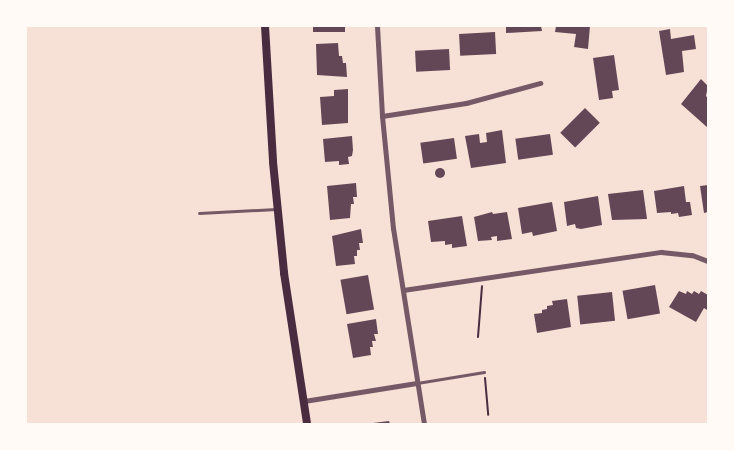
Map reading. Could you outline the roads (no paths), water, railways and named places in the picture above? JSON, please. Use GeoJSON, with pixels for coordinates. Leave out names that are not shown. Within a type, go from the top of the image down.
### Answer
{"type":"FeatureCollection","features":[{"type":"Feature","properties":{"kind":"main road"},"geometry":{"type":"LineString","coordinates":[[265,26],[278,209],[308,424]]}},
{"type":"Feature","properties":{"kind":"street"},"geometry":{"type":"LineString","coordinates":[[377,26],[382,116],[393,228],[424,424]]}},
{"type":"Feature","properties":{"kind":"street"},"geometry":{"type":"LineString","coordinates":[[382,116],[466,103],[540,83]]}},
{"type":"Feature","properties":{"kind":"street"},"geometry":{"type":"LineString","coordinates":[[403,290],[661,252],[692,255],[708,261]]}},
{"type":"Feature","properties":{"kind":"street"},"geometry":{"type":"LineString","coordinates":[[304,401],[417,383]]}},
{"type":"Feature","properties":{"kind":"lane"},"geometry":{"type":"LineString","coordinates":[[199,213],[278,209]]}},
{"type":"Feature","properties":{"kind":"lane"},"geometry":{"type":"LineString","coordinates":[[417,383],[484,372]]}}]}
